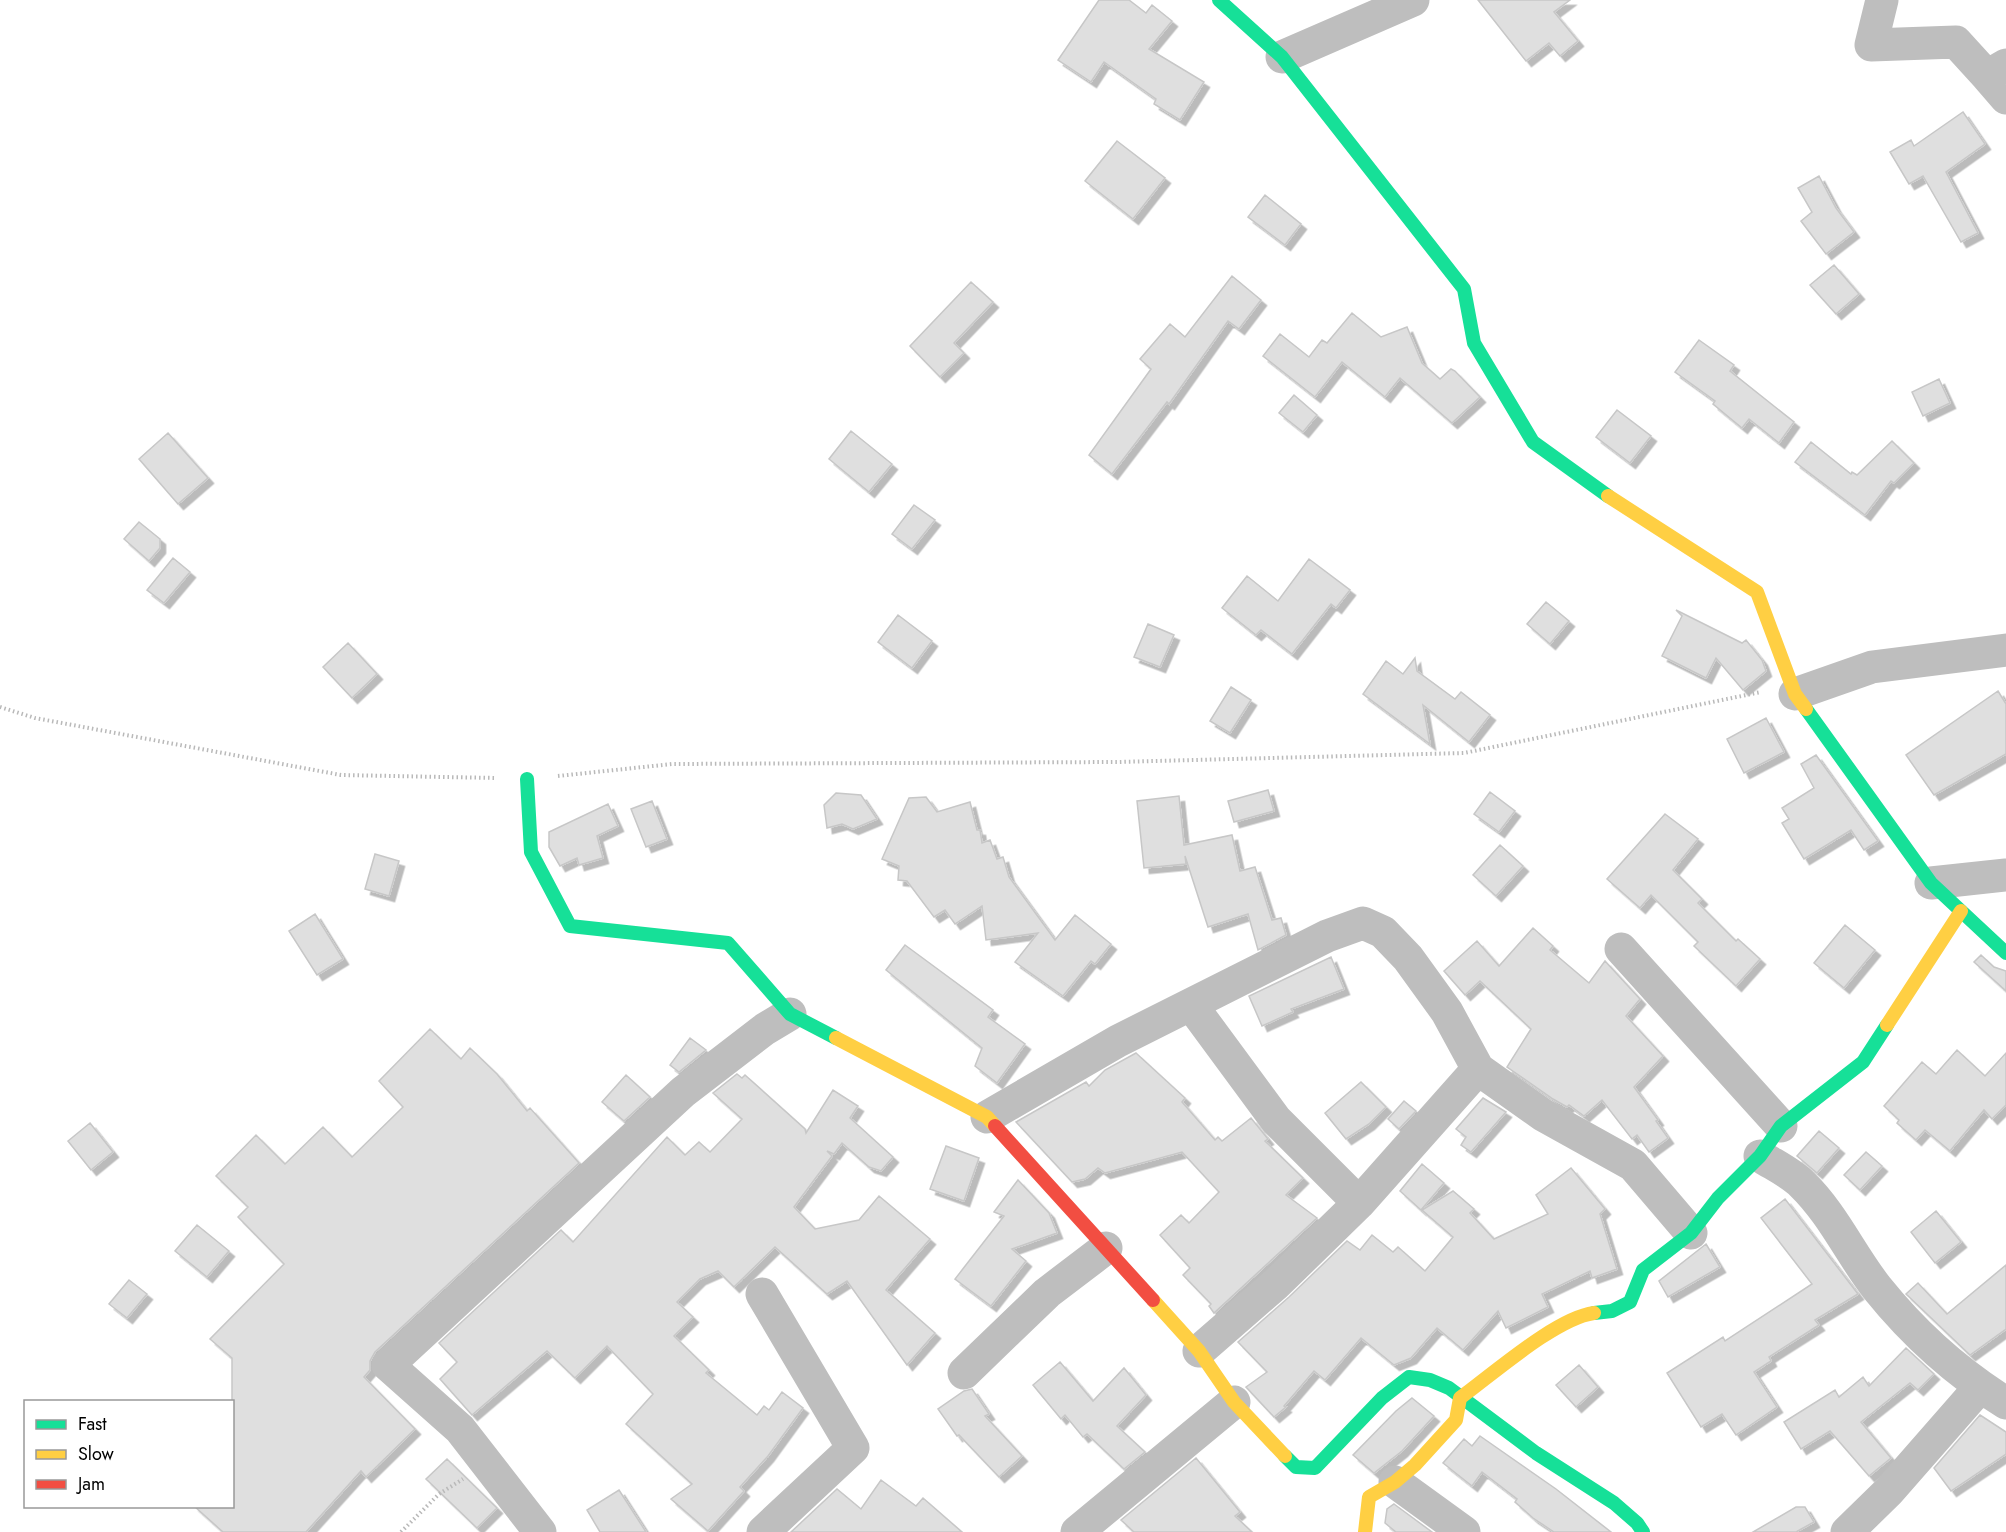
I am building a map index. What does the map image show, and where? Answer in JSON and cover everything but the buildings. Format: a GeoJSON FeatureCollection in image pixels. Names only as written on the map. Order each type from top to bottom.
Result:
{"type":"FeatureCollection","features":[{"type":"Feature","properties":{"kind":"street"},"geometry":{"type":"LineString","coordinates":[[1219,0],[1282,57],[1464,289],[1474,342],[1533,442],[1615,501],[1757,592],[1795,694],[1931,883],[2006,953]]}},
{"type":"Feature","properties":{"kind":"street"},"geometry":{"type":"LineString","coordinates":[[1282,57],[1413,0]]}},
{"type":"Feature","properties":{"kind":"street"},"geometry":{"type":"LineString","coordinates":[[1882,0],[1871,45],[1956,42],[2000,80]]}},
{"type":"Feature","properties":{"kind":"street"},"geometry":{"type":"LineString","coordinates":[[1795,694],[1872,668],[2006,650]]}},
{"type":"Feature","properties":{"kind":"street"},"geometry":{"type":"LineString","coordinates":[[527,779],[531,852],[570,926],[672,939],[695,938],[729,943],[790,1014],[987,1117],[1199,1351],[1234,1402],[1296,1467],[1315,1468],[1382,1398],[1409,1377],[1434,1380],[1454,1390],[1460,1398],[1547,1461],[1617,1506],[1640,1525],[1643,1532]]}},
{"type":"Feature","properties":{"kind":"street"},"geometry":{"type":"LineString","coordinates":[[1931,883],[2006,875]]}},
{"type":"Feature","properties":{"kind":"street"},"geometry":{"type":"LineString","coordinates":[[1365,1532],[1369,1497],[1395,1482],[1415,1465],[1456,1420],[1460,1398],[1533,1344],[1581,1315],[1612,1311],[1630,1302],[1643,1269],[1692,1233],[1718,1198],[1760,1156],[1781,1126],[1863,1062],[1961,911]]}},
{"type":"Feature","properties":{"kind":"street"},"geometry":{"type":"LineString","coordinates":[[987,1117],[1118,1041],[1192,1006],[1327,936],[1363,922],[1383,932],[1408,958],[1447,1012],[1478,1069],[1543,1114],[1633,1165],[1692,1233]]}},
{"type":"Feature","properties":{"kind":"street"},"geometry":{"type":"LineString","coordinates":[[1621,949],[1781,1126]]}},
{"type":"Feature","properties":{"kind":"street"},"geometry":{"type":"LineString","coordinates":[[1192,1006],[1276,1120],[1359,1203]]}},
{"type":"Feature","properties":{"kind":"street"},"geometry":{"type":"LineString","coordinates":[[540,1532],[460,1429],[388,1365],[684,1092],[765,1029],[790,1014]]}},
{"type":"Feature","properties":{"kind":"street"},"geometry":{"type":"LineString","coordinates":[[1199,1351],[1276,1284],[1359,1203],[1478,1069]]}},
{"type":"Feature","properties":{"kind":"street"},"geometry":{"type":"LineString","coordinates":[[1760,1156],[1802,1183],[1834,1223],[1876,1287],[1922,1340],[1993,1395],[1847,1532]]}},
{"type":"Feature","properties":{"kind":"street"},"geometry":{"type":"LineString","coordinates":[[964,1373],[1047,1293],[1106,1248]]}},
{"type":"Feature","properties":{"kind":"street"},"geometry":{"type":"LineString","coordinates":[[762,1294],[853,1448],[763,1532]]}},
{"type":"Feature","properties":{"kind":"street"},"geometry":{"type":"LineString","coordinates":[[1077,1532],[1234,1402]]}},
{"type":"Feature","properties":{"kind":"street"},"geometry":{"type":"LineString","coordinates":[[1395,1482],[1464,1532]]}},
{"type":"Feature","properties":{"kind":"path"},"geometry":{"type":"LineString","coordinates":[[0,707],[35,718],[341,775],[527,779],[672,764],[1117,762],[1464,753],[1796,685],[1795,694]]}},
{"type":"Feature","properties":{"kind":"path"},"geometry":{"type":"LineString","coordinates":[[401,1532],[439,1494],[487,1465]]}},
{"type":"Feature","properties":{"kind":"traffic: fast"},"geometry":{"type":"LineString","coordinates":[[1219,0],[1282,57],[1464,289],[1474,343],[1533,442],[1608,496]]}},
{"type":"Feature","properties":{"kind":"traffic: fast"},"geometry":{"type":"LineString","coordinates":[[1806,709],[1931,883],[2006,953]]}},
{"type":"Feature","properties":{"kind":"traffic: fast"},"geometry":{"type":"LineString","coordinates":[[527,779],[531,852],[570,926],[728,943],[790,1014],[836,1038]]}},
{"type":"Feature","properties":{"kind":"traffic: fast"},"geometry":{"type":"LineString","coordinates":[[1594,1313],[1612,1311],[1630,1302],[1643,1270],[1691,1233],[1718,1198],[1760,1156],[1781,1126],[1863,1062],[1887,1025]]}},
{"type":"Feature","properties":{"kind":"traffic: fast"},"geometry":{"type":"LineString","coordinates":[[1285,1456],[1296,1467],[1315,1468],[1382,1398],[1409,1377],[1430,1380],[1449,1388],[1536,1453],[1614,1503],[1637,1523],[1643,1532]]}},
{"type":"Feature","properties":{"kind":"traffic: slow"},"geometry":{"type":"LineString","coordinates":[[1608,496],[1757,592],[1795,694],[1806,709]]}},
{"type":"Feature","properties":{"kind":"traffic: slow"},"geometry":{"type":"LineString","coordinates":[[1887,1025],[1961,911]]}},
{"type":"Feature","properties":{"kind":"traffic: slow"},"geometry":{"type":"LineString","coordinates":[[836,1038],[987,1117],[995,1126]]}},
{"type":"Feature","properties":{"kind":"traffic: slow"},"geometry":{"type":"LineString","coordinates":[[1153,1300],[1199,1351],[1234,1402],[1285,1456]]}},
{"type":"Feature","properties":{"kind":"traffic: slow"},"geometry":{"type":"LineString","coordinates":[[1365,1532],[1369,1497],[1395,1482],[1415,1465],[1456,1420],[1460,1398],[1544,1336],[1579,1317],[1594,1313]]}},
{"type":"Feature","properties":{"kind":"traffic: jam"},"geometry":{"type":"LineString","coordinates":[[995,1126],[1153,1300]]}}]}
